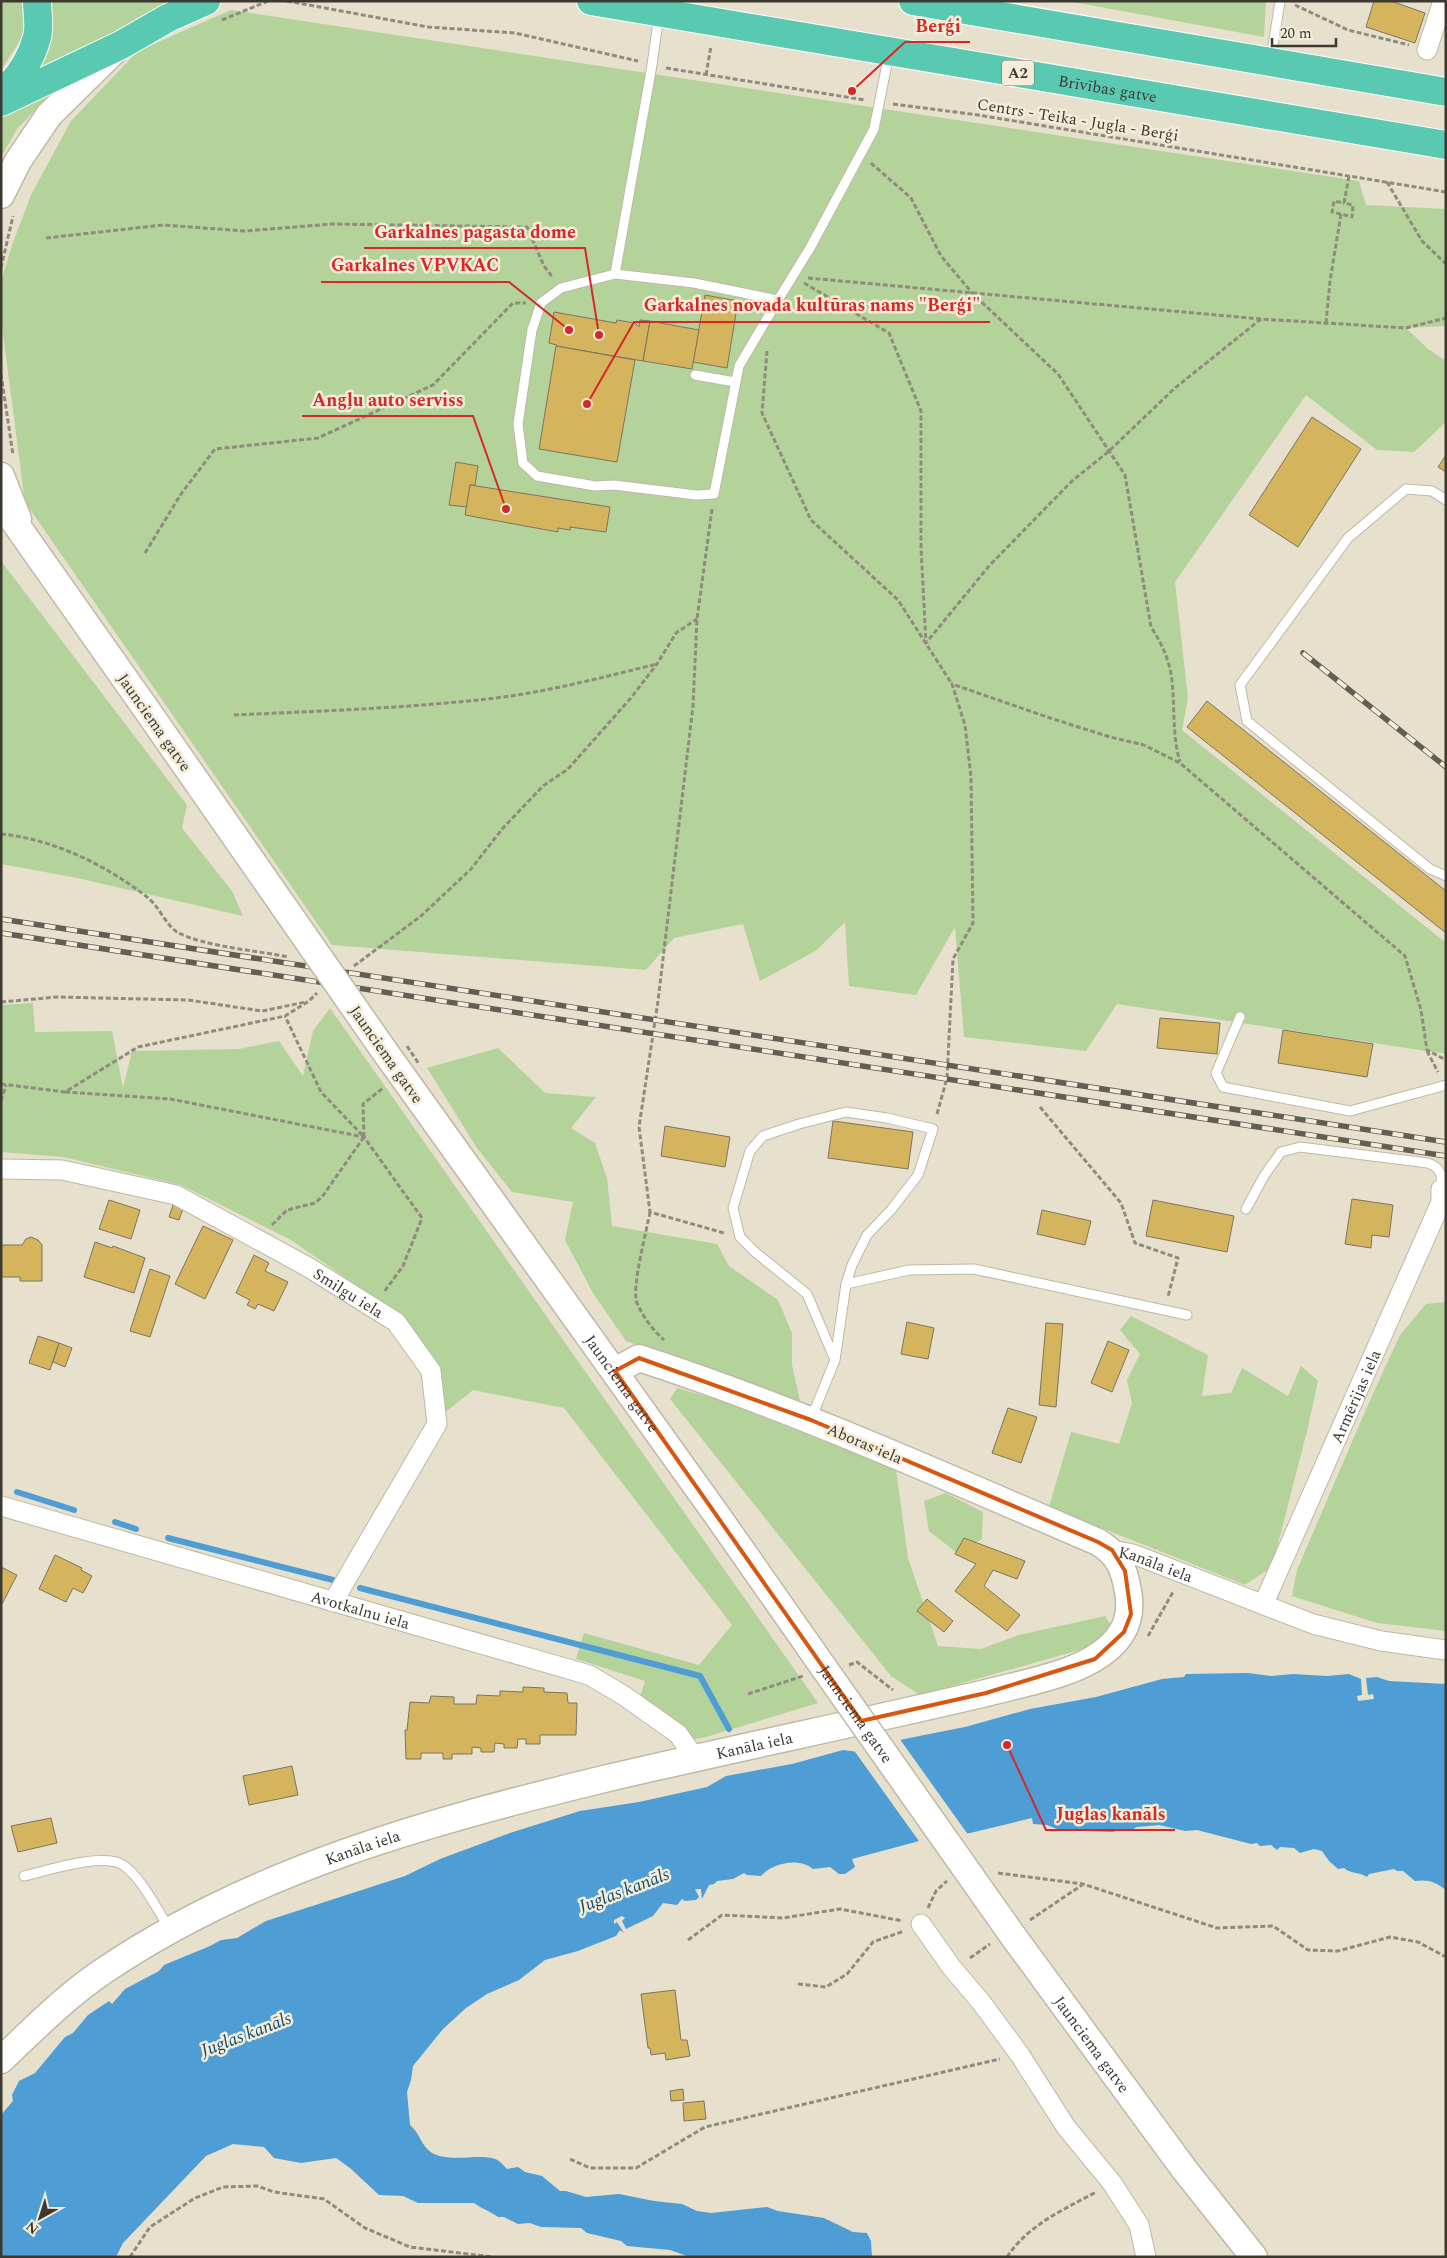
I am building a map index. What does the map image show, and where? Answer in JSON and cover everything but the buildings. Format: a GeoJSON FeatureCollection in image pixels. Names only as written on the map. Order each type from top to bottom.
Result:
{"type":"FeatureCollection","features":[{"type":"Feature","properties":{"kind":"highway"},"geometry":{"type":"LineString","coordinates":[[1,94],[13,84],[26,64],[37,36],[37,1]]}},
{"type":"Feature","properties":{"kind":"highway","name":"Brīvības gatve"},"geometry":{"type":"LineString","coordinates":[[591,1],[659,14],[1446,145]]}},
{"type":"Feature","properties":{"kind":"highway"},"geometry":{"type":"LineString","coordinates":[[913,1],[1446,92]]}},
{"type":"Feature","properties":{"kind":"highway"},"geometry":{"type":"LineString","coordinates":[[1,102],[121,45],[168,18],[210,12]]}},
{"type":"Feature","properties":{"kind":"main road"},"geometry":{"type":"LineString","coordinates":[[7,204],[18,161],[49,115],[121,45]]}},
{"type":"Feature","properties":{"kind":"main road"},"geometry":{"type":"LineString","coordinates":[[8,470],[26,541]]}},
{"type":"Feature","properties":{"kind":"main road","name":"Jaunciema gatve"},"geometry":{"type":"LineString","coordinates":[[1,503],[383,1049],[615,1370],[824,1670],[1011,1933],[1184,2169],[1254,2257]]}},
{"type":"Feature","properties":{"kind":"main road"},"geometry":{"type":"LineString","coordinates":[[1,521],[26,541]]}},
{"type":"Feature","properties":{"kind":"main road","name":"Aboras iela"},"geometry":{"type":"LineString","coordinates":[[615,1370],[639,1358],[678,1371],[811,1420],[1098,1542],[1112,1550]]}},
{"type":"Feature","properties":{"kind":"main road","name":"Kanāla iela"},"geometry":{"type":"LineString","coordinates":[[1,2060],[54,2011],[101,1973],[170,1930],[293,1871],[354,1848],[520,1799],[986,1693],[1056,1674],[1095,1660],[1110,1648],[1124,1632],[1130,1614],[1125,1571],[1112,1550]]}},
{"type":"Feature","properties":{"kind":"street"},"geometry":{"type":"LineString","coordinates":[[1426,50],[1443,1]]}},
{"type":"Feature","properties":{"kind":"street","name":"Smilgu iela"},"geometry":{"type":"LineString","coordinates":[[1,1169],[62,1170],[176,1195],[308,1267],[396,1322],[431,1371],[437,1424],[333,1602]]}},
{"type":"Feature","properties":{"kind":"street","name":"Armērijas iela"},"geometry":{"type":"LineString","coordinates":[[1264,1604],[1409,1279],[1441,1202],[1441,1189]]}},
{"type":"Feature","properties":{"kind":"street","name":"Avotkalnu iela"},"geometry":{"type":"LineString","coordinates":[[1,1506],[588,1675],[623,1695],[678,1734],[695,1758]]}},
{"type":"Feature","properties":{"kind":"street","name":"Kanāla iela"},"geometry":{"type":"LineString","coordinates":[[1112,1550],[1133,1554],[1321,1626],[1381,1641],[1446,1650]]}},
{"type":"Feature","properties":{"kind":"street"},"geometry":{"type":"LineString","coordinates":[[921,1924],[952,1968],[981,2002],[1020,2055],[1066,2126],[1112,2183],[1139,2225],[1146,2257]]}},
{"type":"Feature","properties":{"kind":"lane"},"geometry":{"type":"LineString","coordinates":[[1271,62],[1280,1]]}},
{"type":"Feature","properties":{"kind":"lane"},"geometry":{"type":"LineString","coordinates":[[615,274],[652,65],[659,14]]}},
{"type":"Feature","properties":{"kind":"lane"},"geometry":{"type":"LineString","coordinates":[[778,300],[694,283],[615,274],[561,288],[541,303],[532,330],[518,424],[523,463],[537,476],[595,486],[614,485],[696,495],[714,494],[739,366],[793,277],[874,129],[890,51]]}},
{"type":"Feature","properties":{"kind":"lane"},"geometry":{"type":"LineString","coordinates":[[695,375],[736,382]]}},
{"type":"Feature","properties":{"kind":"lane"},"geometry":{"type":"LineString","coordinates":[[1446,500],[1432,491],[1406,489],[1348,538],[1240,685],[1247,721],[1430,869],[1446,876]]}},
{"type":"Feature","properties":{"kind":"lane"},"geometry":{"type":"LineString","coordinates":[[1240,1017],[1216,1073],[1222,1087],[1350,1111],[1445,1086]]}},
{"type":"Feature","properties":{"kind":"lane"},"geometry":{"type":"LineString","coordinates":[[811,1420],[835,1360],[846,1284],[852,1265],[867,1235],[891,1210],[918,1175],[933,1130],[887,1118],[846,1112],[799,1124],[763,1136],[750,1151],[733,1208],[740,1237],[754,1252],[807,1294],[835,1360]]}},
{"type":"Feature","properties":{"kind":"lane"},"geometry":{"type":"LineString","coordinates":[[1246,1209],[1264,1176],[1281,1152],[1300,1147],[1428,1163],[1437,1166],[1443,1177],[1441,1189]]}},
{"type":"Feature","properties":{"kind":"lane"},"geometry":{"type":"LineString","coordinates":[[846,1284],[909,1270],[974,1269],[1187,1314]]}},
{"type":"Feature","properties":{"kind":"lane"},"geometry":{"type":"LineString","coordinates":[[24,1876],[92,1860],[122,1864],[143,1887],[170,1930]]}},
{"type":"Feature","properties":{"kind":"path"},"geometry":{"type":"LineString","coordinates":[[210,12],[268,1]]}},
{"type":"Feature","properties":{"kind":"path","name":"Centrs - Teika - Jugla - Berģi"},"geometry":{"type":"LineString","coordinates":[[286,1],[428,27],[515,33],[652,65],[706,75],[978,115],[1446,192]]}},
{"type":"Feature","properties":{"kind":"path"},"geometry":{"type":"LineString","coordinates":[[1286,1],[1348,30],[1426,50]]}},
{"type":"Feature","properties":{"kind":"path"},"geometry":{"type":"LineString","coordinates":[[862,154],[911,198],[941,256],[973,294],[1058,374],[1125,475],[1151,627],[1163,646],[1172,680],[1175,745],[1180,763]]}},
{"type":"Feature","properties":{"kind":"path"},"geometry":{"type":"LineString","coordinates":[[1344,203],[1349,176]]}},
{"type":"Feature","properties":{"kind":"path"},"geometry":{"type":"LineString","coordinates":[[1386,181],[1422,242],[1446,264]]}},
{"type":"Feature","properties":{"kind":"path"},"geometry":{"type":"LineString","coordinates":[[1334,201],[1353,205],[1352,216],[1341,214],[1332,212],[1334,201]]}},
{"type":"Feature","properties":{"kind":"path"},"geometry":{"type":"LineString","coordinates":[[1,268],[7,204]]}},
{"type":"Feature","properties":{"kind":"path"},"geometry":{"type":"LineString","coordinates":[[1326,323],[1330,281],[1341,214]]}},
{"type":"Feature","properties":{"kind":"path"},"geometry":{"type":"LineString","coordinates":[[46,238],[163,225],[244,231],[332,224],[527,227],[544,266],[561,288]]}},
{"type":"Feature","properties":{"kind":"path"},"geometry":{"type":"LineString","coordinates":[[793,277],[1261,319],[1406,328],[1446,318]]}},
{"type":"Feature","properties":{"kind":"path"},"geometry":{"type":"LineString","coordinates":[[793,277],[889,333],[921,411],[921,547],[926,643]]}},
{"type":"Feature","properties":{"kind":"path"},"geometry":{"type":"LineString","coordinates":[[145,553],[181,494],[215,449],[318,438],[433,384],[513,303],[541,303]]}},
{"type":"Feature","properties":{"kind":"path"},"geometry":{"type":"LineString","coordinates":[[926,643],[989,566],[1072,481],[1108,452],[1175,388],[1261,319]]}},
{"type":"Feature","properties":{"kind":"path"},"geometry":{"type":"LineString","coordinates":[[767,349],[762,413],[811,520],[898,600],[952,684],[965,725],[971,777],[973,923],[953,959],[947,1078],[933,1130]]}},
{"type":"Feature","properties":{"kind":"path"},"geometry":{"type":"LineString","coordinates":[[1,374],[8,470]]}},
{"type":"Feature","properties":{"kind":"path"},"geometry":{"type":"LineString","coordinates":[[678,1371],[679,1355],[654,1331],[636,1302],[639,1262],[650,1212],[639,1127],[658,1001],[693,706],[697,619],[714,494]]}},
{"type":"Feature","properties":{"kind":"path"},"geometry":{"type":"LineString","coordinates":[[350,968],[421,916],[472,869],[503,828],[543,786],[568,769],[630,699],[657,664],[676,633],[697,619]]}},
{"type":"Feature","properties":{"kind":"path"},"geometry":{"type":"LineString","coordinates":[[234,715],[408,706],[498,698],[571,685],[657,664]]}},
{"type":"Feature","properties":{"kind":"path"},"geometry":{"type":"LineString","coordinates":[[952,684],[1050,718],[1110,737],[1144,745],[1180,763],[1405,956],[1421,1010],[1427,1050],[1445,1086]]}},
{"type":"Feature","properties":{"kind":"path"},"geometry":{"type":"LineString","coordinates":[[1,834],[49,844],[97,864],[148,898],[175,931],[195,940],[295,958]]}},
{"type":"Feature","properties":{"kind":"path"},"geometry":{"type":"LineString","coordinates":[[347,964],[356,965]]}},
{"type":"Feature","properties":{"kind":"path"},"geometry":{"type":"LineString","coordinates":[[65,1092],[138,1047],[285,1016],[309,1002],[320,989]]}},
{"type":"Feature","properties":{"kind":"path"},"geometry":{"type":"LineString","coordinates":[[1,1002],[57,997],[188,1000],[262,1011],[309,1002]]}},
{"type":"Feature","properties":{"kind":"path"},"geometry":{"type":"LineString","coordinates":[[285,1016],[322,1092],[364,1137],[422,1218],[403,1266],[372,1308]]}},
{"type":"Feature","properties":{"kind":"path"},"geometry":{"type":"LineString","coordinates":[[1427,1050],[1446,1060]]}},
{"type":"Feature","properties":{"kind":"path"},"geometry":{"type":"LineString","coordinates":[[257,1239],[287,1210],[316,1203],[322,1197],[364,1137],[363,1104],[389,1083]]}},
{"type":"Feature","properties":{"kind":"path"},"geometry":{"type":"LineString","coordinates":[[1,1084],[65,1092],[170,1099],[364,1137]]}},
{"type":"Feature","properties":{"kind":"path"},"geometry":{"type":"LineString","coordinates":[[1,1101],[6,1085]]}},
{"type":"Feature","properties":{"kind":"path"},"geometry":{"type":"LineString","coordinates":[[1040,1107],[1121,1203],[1135,1243],[1178,1258],[1165,1310]]}},
{"type":"Feature","properties":{"kind":"path"},"geometry":{"type":"LineString","coordinates":[[650,1212],[740,1237]]}},
{"type":"Feature","properties":{"kind":"path"},"geometry":{"type":"LineString","coordinates":[[748,1694],[824,1670],[857,1662],[894,1691]]}},
{"type":"Feature","properties":{"kind":"path"},"geometry":{"type":"LineString","coordinates":[[994,1873],[1083,1884],[1217,1928],[1273,1926],[1308,1950],[1338,1951],[1390,1937],[1418,1942],[1446,1957]]}},
{"type":"Feature","properties":{"kind":"path"},"geometry":{"type":"LineString","coordinates":[[798,1984],[826,1988],[847,1974],[873,1942],[921,1924],[936,1891],[953,1875]]}},
{"type":"Feature","properties":{"kind":"path"},"geometry":{"type":"LineString","coordinates":[[970,1959],[1083,1884]]}},
{"type":"Feature","properties":{"kind":"path"},"geometry":{"type":"LineString","coordinates":[[688,1940],[722,1916],[783,1918],[840,1909],[921,1924]]}},
{"type":"Feature","properties":{"kind":"path"},"geometry":{"type":"LineString","coordinates":[[570,2159],[590,2168],[636,2168],[706,2128],[1020,2055]]}},
{"type":"Feature","properties":{"kind":"path"},"geometry":{"type":"LineString","coordinates":[[1007,2257],[1017,2242],[1034,2227],[1112,2183]]}},
{"type":"Feature","properties":{"kind":"path"},"geometry":{"type":"LineString","coordinates":[[130,2257],[150,2227],[195,2198],[223,2187],[257,2186],[274,2192],[324,2199],[365,2228],[410,2247],[493,2257]]}},
{"type":"Feature","properties":{"kind":"highlighted area"},"geometry":{"type":"Polygon","coordinates":[[[639,1358],[811,1420],[1098,1542],[1112,1550],[1125,1571],[1131,1614],[1124,1632],[1095,1659],[986,1693],[861,1721],[615,1371],[639,1358]]]}},
{"type":"Feature","properties":{"kind":"green space"},"geometry":{"type":"Polygon","coordinates":[[[1,1],[25,1],[25,33],[1,70],[1,1]]]}},
{"type":"Feature","properties":{"kind":"green space"},"geometry":{"type":"Polygon","coordinates":[[[50,1],[182,1],[30,78],[50,1]]]}},
{"type":"Feature","properties":{"kind":"green space"},"geometry":{"type":"Polygon","coordinates":[[[1067,1],[1266,1],[1264,37],[1067,1]]]}},
{"type":"Feature","properties":{"kind":"green space"},"geometry":{"type":"Polygon","coordinates":[[[231,10],[1359,181],[1366,205],[1446,209],[1446,326],[1406,328],[1428,349],[1446,361],[1446,422],[1414,452],[1377,450],[1306,395],[1175,582],[1188,698],[1182,730],[1446,943],[1446,1054],[1117,1004],[1086,1051],[964,1037],[955,927],[916,995],[849,986],[845,922],[817,950],[760,981],[743,924],[674,938],[646,970],[332,945],[25,502],[1,319],[1,282],[12,245],[31,195],[71,121],[138,51],[231,10]]]}},
{"type":"Feature","properties":{"kind":"green space"},"geometry":{"type":"Polygon","coordinates":[[[52,92],[17,129],[1,157],[1,117],[52,92]]]}},
{"type":"Feature","properties":{"kind":"green space"},"geometry":{"type":"Polygon","coordinates":[[[1,561],[187,805],[182,828],[232,891],[243,916],[77,878],[1,864],[1,561]]]}},
{"type":"Feature","properties":{"kind":"green space"},"geometry":{"type":"Polygon","coordinates":[[[33,1003],[35,1032],[112,1031],[123,1088],[132,1051],[239,1049],[279,1041],[303,1076],[313,1031],[330,1008],[818,1703],[706,1737],[672,1743],[636,1710],[645,1681],[576,1659],[584,1633],[699,1665],[732,1625],[564,1408],[473,1390],[437,1419],[441,1410],[396,1313],[291,1240],[181,1185],[63,1157],[1,1152],[1,1005],[33,1003]]]}},
{"type":"Feature","properties":{"kind":"green space"},"geometry":{"type":"Polygon","coordinates":[[[498,1048],[545,1093],[596,1097],[571,1128],[595,1143],[607,1178],[612,1226],[717,1244],[729,1266],[778,1300],[792,1333],[792,1365],[800,1401],[626,1341],[593,1293],[565,1240],[573,1202],[512,1192],[477,1148],[427,1068],[498,1048]]]}},
{"type":"Feature","properties":{"kind":"green space"},"geometry":{"type":"Polygon","coordinates":[[[1446,1302],[1446,1631],[1377,1623],[1292,1596],[1297,1570],[1400,1335],[1426,1304],[1446,1302]]]}},
{"type":"Feature","properties":{"kind":"green space"},"geometry":{"type":"Polygon","coordinates":[[[1131,1316],[1208,1355],[1202,1396],[1231,1393],[1242,1368],[1288,1396],[1301,1366],[1318,1381],[1272,1567],[1245,1585],[1049,1507],[1071,1432],[1119,1444],[1132,1403],[1127,1380],[1140,1354],[1120,1330],[1131,1316]]]}},
{"type":"Feature","properties":{"kind":"green space"},"geometry":{"type":"Polygon","coordinates":[[[677,1388],[721,1401],[896,1469],[908,1558],[938,1646],[981,1649],[1019,1635],[1105,1616],[1113,1628],[1090,1647],[920,1695],[891,1676],[670,1399],[677,1388]]]}},
{"type":"Feature","properties":{"kind":"green space"},"geometry":{"type":"Polygon","coordinates":[[[946,1493],[983,1512],[982,1539],[957,1553],[929,1531],[924,1501],[946,1493]]]}},
{"type":"Feature","properties":{"kind":"water"},"geometry":{"type":"Polygon","coordinates":[[[1248,1673],[1271,1676],[1349,1674],[1361,1679],[1362,1695],[1357,1696],[1358,1701],[1374,1699],[1373,1694],[1368,1695],[1366,1678],[1377,1677],[1389,1681],[1446,1684],[1446,1890],[1432,1882],[1424,1880],[1415,1881],[1403,1871],[1394,1869],[1369,1874],[1367,1877],[1344,1868],[1338,1869],[1322,1851],[1314,1849],[1300,1853],[1294,1848],[1280,1847],[1277,1850],[1271,1845],[1260,1846],[1257,1843],[1251,1844],[1197,1830],[1185,1831],[1159,1825],[1137,1827],[1129,1831],[1121,1829],[1113,1832],[1059,1830],[1047,1825],[1033,1824],[1032,1818],[970,1833],[923,1840],[852,1859],[855,1867],[845,1874],[839,1874],[830,1867],[813,1869],[801,1863],[779,1865],[766,1871],[761,1876],[744,1873],[733,1879],[717,1881],[709,1885],[702,1899],[701,1889],[695,1889],[699,1897],[696,1900],[685,1901],[682,1899],[677,1905],[663,1903],[653,1916],[626,1929],[622,1921],[625,1918],[622,1916],[614,1920],[614,1924],[617,1922],[624,1933],[620,1930],[616,1936],[578,1951],[545,1960],[519,1980],[487,1994],[466,2008],[443,2029],[413,2066],[407,2092],[410,2125],[425,2147],[439,2156],[456,2158],[489,2157],[500,2162],[507,2169],[518,2167],[525,2172],[542,2176],[560,2191],[586,2197],[619,2194],[682,2204],[697,2211],[711,2213],[767,2207],[778,2211],[824,2218],[853,2232],[867,2233],[871,2241],[872,2257],[690,2257],[670,2250],[627,2246],[621,2241],[587,2233],[581,2228],[541,2227],[530,2223],[518,2224],[504,2217],[498,2217],[474,2203],[418,2203],[403,2196],[379,2195],[350,2168],[336,2158],[301,2163],[274,2158],[264,2147],[233,2144],[206,2156],[123,2243],[116,2257],[1,2257],[1,2115],[13,2101],[12,2095],[19,2081],[35,2073],[65,2037],[73,2033],[88,2015],[109,2001],[112,2004],[125,1989],[159,1971],[164,1965],[221,1940],[237,1938],[266,1921],[405,1876],[440,1859],[513,1832],[580,1811],[639,1802],[707,1787],[726,1776],[792,1764],[843,1750],[858,1752],[904,1739],[965,1727],[1030,1709],[1096,1697],[1162,1679],[1184,1677],[1186,1674],[1248,1673]]]}},
{"type":"Feature","properties":{"kind":"pier"},"geometry":{"type":"Polygon","coordinates":[[[899,1738],[969,1836],[921,1844],[853,1749],[899,1738]]]}},
{"type":"Feature","properties":{"kind":"waterway"},"geometry":{"type":"LineString","coordinates":[[17,1492],[74,1510]]}},
{"type":"Feature","properties":{"kind":"waterway"},"geometry":{"type":"LineString","coordinates":[[115,1522],[136,1529]]}},
{"type":"Feature","properties":{"kind":"waterway"},"geometry":{"type":"LineString","coordinates":[[168,1538],[333,1580]]}},
{"type":"Feature","properties":{"kind":"waterway"},"geometry":{"type":"LineString","coordinates":[[360,1588],[700,1676],[729,1729]]}},
{"type":"Feature","properties":{"kind":"railway"},"geometry":{"type":"LineString","coordinates":[[1303,653],[1446,767]]}},
{"type":"Feature","properties":{"kind":"railway"},"geometry":{"type":"LineString","coordinates":[[1,919],[1446,1142]]}},
{"type":"Feature","properties":{"kind":"railway"},"geometry":{"type":"LineString","coordinates":[[1,933],[1446,1156]]}},
{"type":"Feature","properties":{"kind":"place","name":"Berģi"},"geometry":{"type":"Point","coordinates":[852,91]}},
{"type":"Feature","properties":{"kind":"place","name":"Garkalnes VPVKAC"},"geometry":{"type":"Point","coordinates":[569,330]}},
{"type":"Feature","properties":{"kind":"place","name":"Garkalnes pagasta dome"},"geometry":{"type":"Point","coordinates":[599,335]}},
{"type":"Feature","properties":{"kind":"place","name":"Garkalnes novada kultūras nams \"Berģi\""},"geometry":{"type":"Point","coordinates":[587,404]}},
{"type":"Feature","properties":{"kind":"place","name":"Angļu auto serviss"},"geometry":{"type":"Point","coordinates":[506,509]}},
{"type":"Feature","properties":{"kind":"place","name":"Juglas kanāls"},"geometry":{"type":"Point","coordinates":[1007,1745]}}]}
